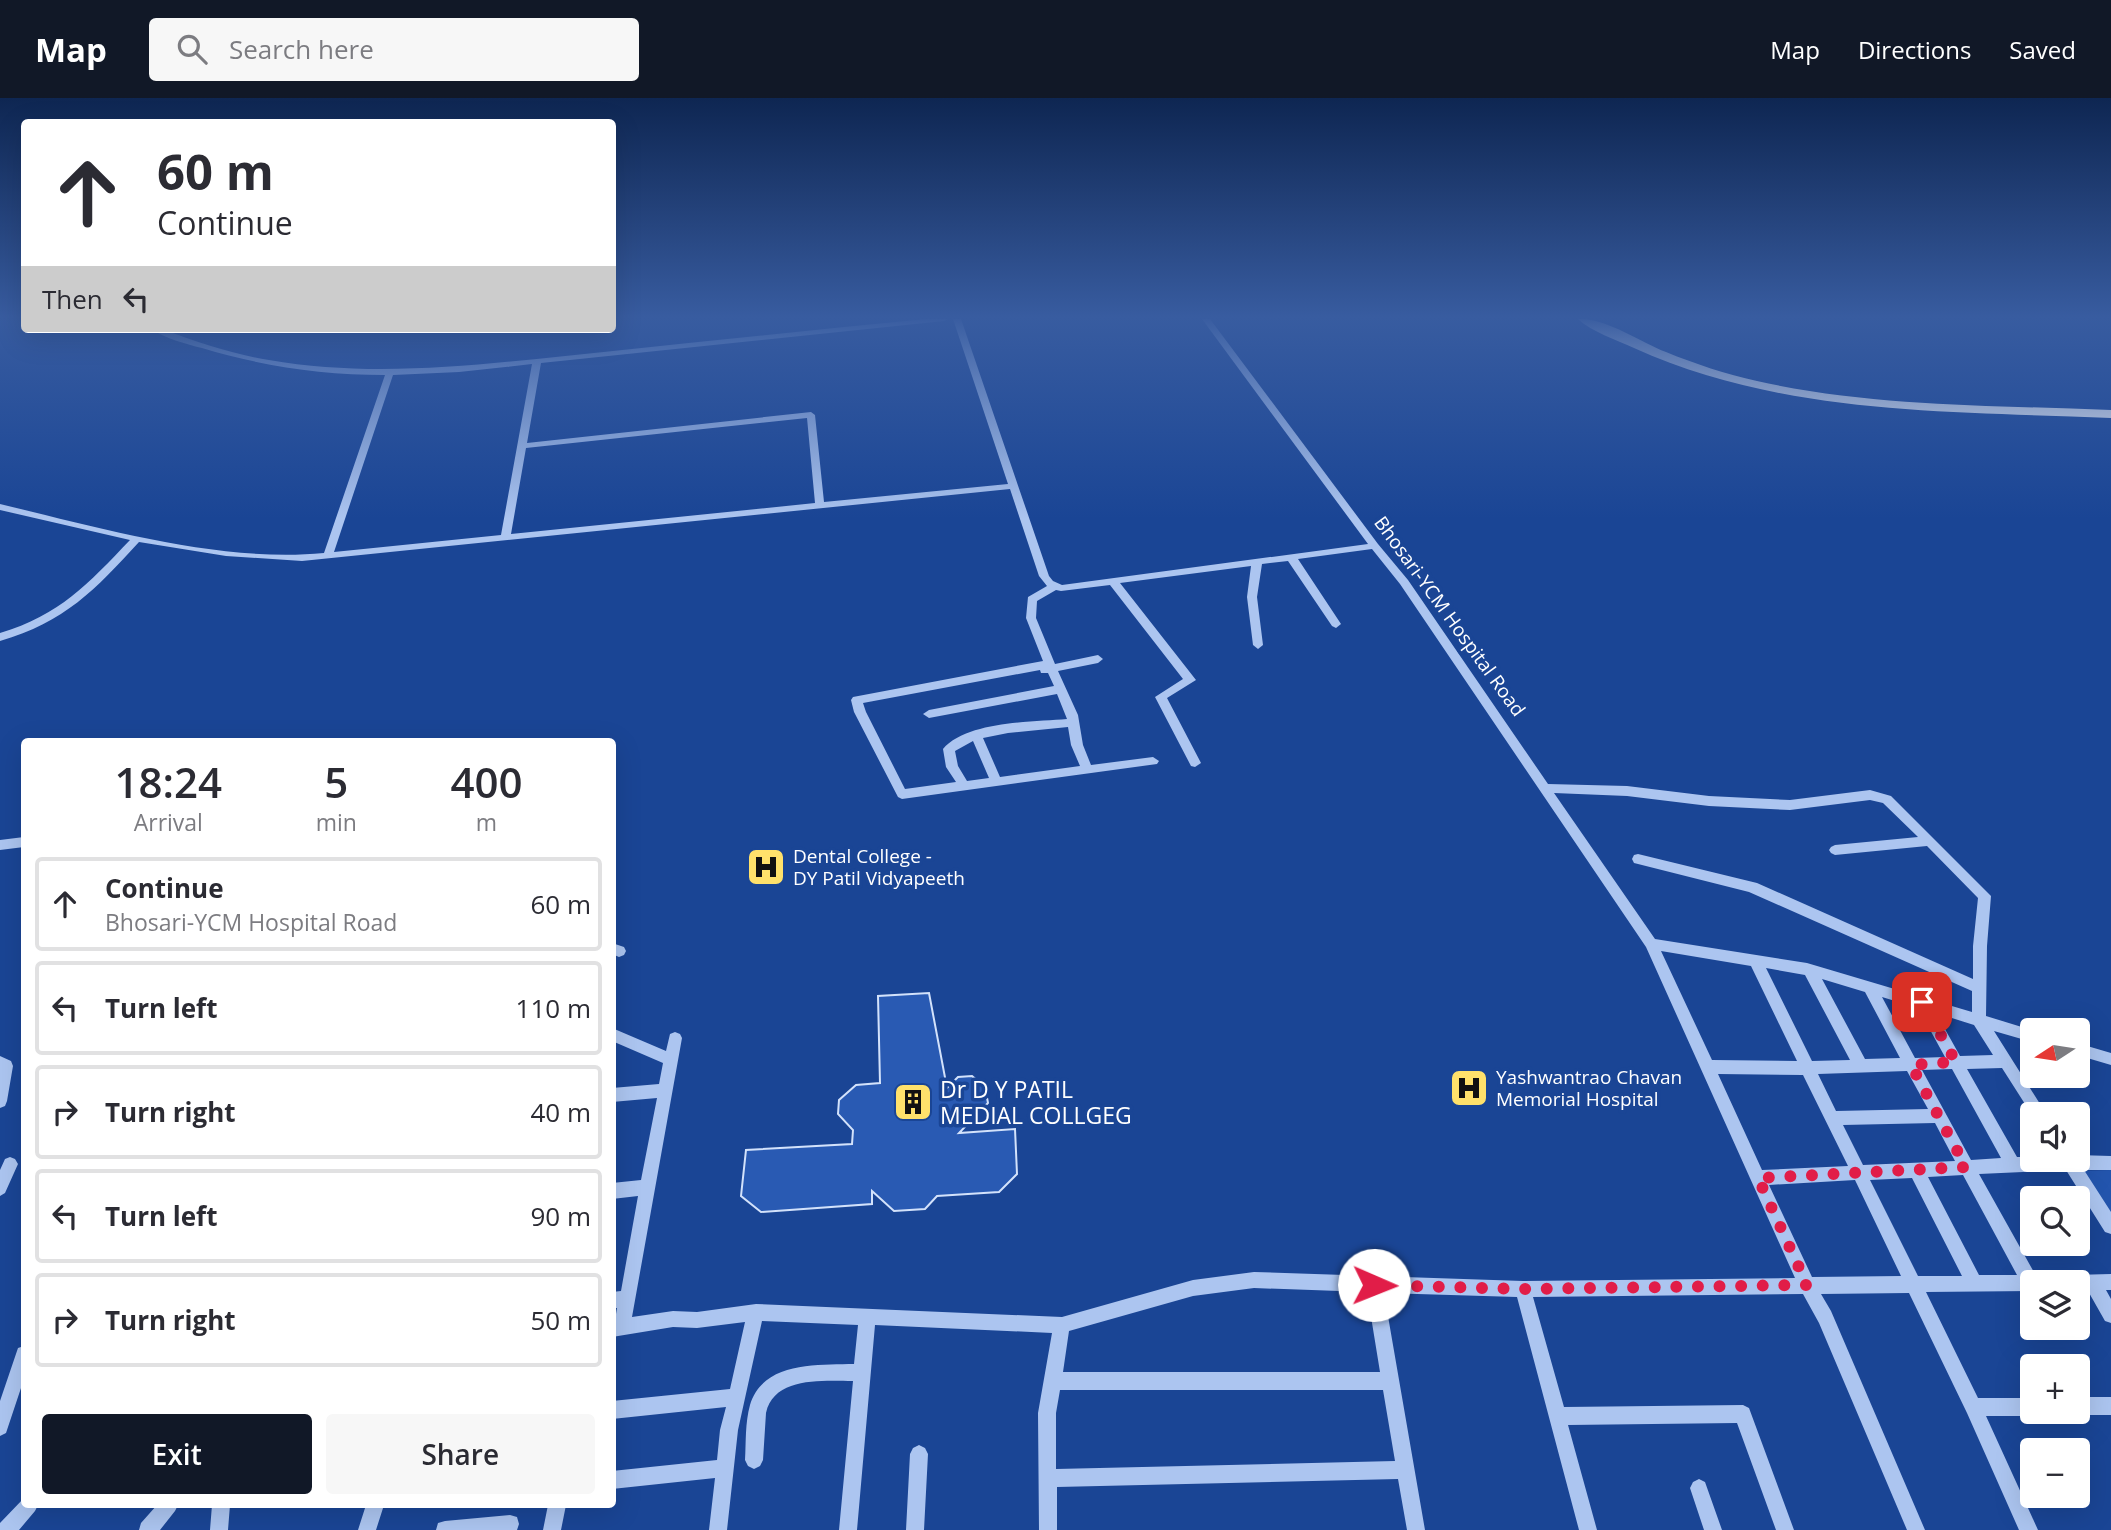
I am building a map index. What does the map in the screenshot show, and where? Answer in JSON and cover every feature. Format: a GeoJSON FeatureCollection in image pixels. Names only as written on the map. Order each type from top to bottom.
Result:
{"type":"FeatureCollection","features":[{"type":"Feature","properties":{"kind":"highway"},"geometry":{"type":"LineString","coordinates":[[1767,386],[1797,393],[1873,402],[2111,414]]}},
{"type":"Feature","properties":{"kind":"highway"},"geometry":{"type":"LineString","coordinates":[[1795,386],[1869,394],[2111,407]]}},
{"type":"Feature","properties":{"kind":"street"},"geometry":{"type":"LineString","coordinates":[[328,556],[385,386]]}},
{"type":"Feature","properties":{"kind":"street"},"geometry":{"type":"LineString","coordinates":[[505,538],[532,386]]}},
{"type":"Feature","properties":{"kind":"street"},"geometry":{"type":"LineString","coordinates":[[980,386],[1044,576],[1054,586]]}},
{"type":"Feature","properties":{"kind":"street","name":"Bhosari-YCM Hospital Road"},"geometry":{"type":"LineString","coordinates":[[1256,386],[1404,582],[1651,944],[1807,1285]]}},
{"type":"Feature","properties":{"kind":"street"},"geometry":{"type":"LineString","coordinates":[[521,446],[811,415],[820,506]]}},
{"type":"Feature","properties":{"kind":"street"},"geometry":{"type":"LineString","coordinates":[[0,507],[135,540],[260,557],[328,556],[1014,486]]}},
{"type":"Feature","properties":{"kind":"street"},"geometry":{"type":"LineString","coordinates":[[0,638],[35,626],[70,607],[135,540]]}},
{"type":"Feature","properties":{"kind":"street"},"geometry":{"type":"LineString","coordinates":[[1087,769],[1061,689],[1031,618],[1031,599],[1054,586],[1114,581],[1375,546]]}},
{"type":"Feature","properties":{"kind":"street"},"geometry":{"type":"LineString","coordinates":[[1291,557],[1336,624]]}},
{"type":"Feature","properties":{"kind":"street"},"geometry":{"type":"LineString","coordinates":[[1257,562],[1252,597],[1258,645]]}},
{"type":"Feature","properties":{"kind":"street"},"geometry":{"type":"LineString","coordinates":[[1114,581],[1190,680],[1161,697],[1195,763]]}},
{"type":"Feature","properties":{"kind":"street"},"geometry":{"type":"LineString","coordinates":[[1097,657],[859,707],[902,794],[1153,761]]}},
{"type":"Feature","properties":{"kind":"street"},"geometry":{"type":"LineString","coordinates":[[929,714],[1061,689]]}},
{"type":"Feature","properties":{"kind":"street"},"geometry":{"type":"LineString","coordinates":[[964,786],[952,767],[949,749],[963,738],[1073,723]]}},
{"type":"Feature","properties":{"kind":"street"},"geometry":{"type":"LineString","coordinates":[[976,736],[996,781]]}},
{"type":"Feature","properties":{"kind":"street"},"geometry":{"type":"LineString","coordinates":[[1546,788],[1627,791],[1709,801],[1790,805],[1876,795],[1892,803],[1985,895],[1980,946],[1979,1020],[2032,1102]]}},
{"type":"Feature","properties":{"kind":"street"},"geometry":{"type":"LineString","coordinates":[[1835,850],[1930,841]]}},
{"type":"Feature","properties":{"kind":"street"},"geometry":{"type":"LineString","coordinates":[[0,845],[21,842]]}},
{"type":"Feature","properties":{"kind":"street"},"geometry":{"type":"LineString","coordinates":[[1638,859],[1752,887],[1979,988]]}},
{"type":"Feature","properties":{"kind":"street"},"geometry":{"type":"LineString","coordinates":[[1651,944],[1810,970],[2020,1032]]}},
{"type":"Feature","properties":{"kind":"street"},"geometry":{"type":"LineString","coordinates":[[1755,960],[1806,1068],[1861,1174],[2029,1530]]}},
{"type":"Feature","properties":{"kind":"street"},"geometry":{"type":"LineString","coordinates":[[1810,970],[1861,1067]]}},
{"type":"Feature","properties":{"kind":"street"},"geometry":{"type":"LineString","coordinates":[[1869,987],[2024,1270]]}},
{"type":"Feature","properties":{"kind":"street"},"geometry":{"type":"LineString","coordinates":[[1922,1002],[2014,1166]]}},
{"type":"Feature","properties":{"kind":"street"},"geometry":{"type":"LineString","coordinates":[[616,1036],[671,1060]]}},
{"type":"Feature","properties":{"kind":"street"},"geometry":{"type":"LineString","coordinates":[[675,1038],[647,1187],[620,1299],[617,1329],[756,1311],[1062,1325],[1193,1287],[1254,1280],[1523,1289],[2020,1283]]}},
{"type":"Feature","properties":{"kind":"street"},"geometry":{"type":"LineString","coordinates":[[2090,1054],[2109,1061]]}},
{"type":"Feature","properties":{"kind":"street"},"geometry":{"type":"LineString","coordinates":[[1707,1067],[1861,1067],[2006,1061]]}},
{"type":"Feature","properties":{"kind":"street"},"geometry":{"type":"LineString","coordinates":[[0,1063],[6,1066],[0,1101]]}},
{"type":"Feature","properties":{"kind":"street"},"geometry":{"type":"LineString","coordinates":[[616,1095],[665,1090]]}},
{"type":"Feature","properties":{"kind":"street"},"geometry":{"type":"LineString","coordinates":[[1832,1118],[1938,1116]]}},
{"type":"Feature","properties":{"kind":"street"},"geometry":{"type":"LineString","coordinates":[[2090,1162],[2111,1163]]}},
{"type":"Feature","properties":{"kind":"street"},"geometry":{"type":"LineString","coordinates":[[0,1188],[10,1164]]}},
{"type":"Feature","properties":{"kind":"street"},"geometry":{"type":"LineString","coordinates":[[1758,1178],[2020,1165]]}},
{"type":"Feature","properties":{"kind":"street"},"geometry":{"type":"LineString","coordinates":[[1916,1170],[1975,1284]]}},
{"type":"Feature","properties":{"kind":"street"},"geometry":{"type":"LineString","coordinates":[[2077,1172],[2111,1226]]}},
{"type":"Feature","properties":{"kind":"street"},"geometry":{"type":"LineString","coordinates":[[616,1191],[647,1187]]}},
{"type":"Feature","properties":{"kind":"street"},"geometry":{"type":"LineString","coordinates":[[2111,1282],[2092,1282],[2111,1315]]}},
{"type":"Feature","properties":{"kind":"street"},"geometry":{"type":"LineString","coordinates":[[1374,1285],[1416,1530]]}},
{"type":"Feature","properties":{"kind":"street"},"geometry":{"type":"LineString","coordinates":[[1807,1285],[1825,1317],[1916,1530]]}},
{"type":"Feature","properties":{"kind":"street"},"geometry":{"type":"LineString","coordinates":[[1523,1289],[1588,1530]]}},
{"type":"Feature","properties":{"kind":"street"},"geometry":{"type":"LineString","coordinates":[[720,1530],[729,1430],[756,1311]]}},
{"type":"Feature","properties":{"kind":"street"},"geometry":{"type":"LineString","coordinates":[[848,1530],[867,1316]]}},
{"type":"Feature","properties":{"kind":"street"},"geometry":{"type":"LineString","coordinates":[[1048,1530],[1047,1413],[1062,1325]]}},
{"type":"Feature","properties":{"kind":"street"},"geometry":{"type":"LineString","coordinates":[[0,1427],[21,1363]]}},
{"type":"Feature","properties":{"kind":"street"},"geometry":{"type":"LineString","coordinates":[[754,1460],[760,1402],[772,1385],[802,1375],[863,1372]]}},
{"type":"Feature","properties":{"kind":"street"},"geometry":{"type":"LineString","coordinates":[[1051,1381],[1390,1381]]}},
{"type":"Feature","properties":{"kind":"street"},"geometry":{"type":"LineString","coordinates":[[616,1410],[736,1397]]}},
{"type":"Feature","properties":{"kind":"street"},"geometry":{"type":"LineString","coordinates":[[1973,1407],[2020,1406]]}},
{"type":"Feature","properties":{"kind":"street"},"geometry":{"type":"LineString","coordinates":[[2090,1406],[2111,1406]]}},
{"type":"Feature","properties":{"kind":"street"},"geometry":{"type":"LineString","coordinates":[[1557,1416],[1743,1414],[1785,1530]]}},
{"type":"Feature","properties":{"kind":"street"},"geometry":{"type":"LineString","coordinates":[[915,1530],[919,1454]]}},
{"type":"Feature","properties":{"kind":"street"},"geometry":{"type":"LineString","coordinates":[[616,1480],[726,1468]]}},
{"type":"Feature","properties":{"kind":"street"},"geometry":{"type":"LineString","coordinates":[[1047,1478],[1405,1470]]}},
{"type":"Feature","properties":{"kind":"street"},"geometry":{"type":"LineString","coordinates":[[1699,1488],[1713,1530]]}},
{"type":"Feature","properties":{"kind":"street"},"geometry":{"type":"LineString","coordinates":[[7,1530],[26,1508]]}},
{"type":"Feature","properties":{"kind":"street"},"geometry":{"type":"LineString","coordinates":[[148,1530],[166,1508]]}},
{"type":"Feature","properties":{"kind":"street"},"geometry":{"type":"LineString","coordinates":[[219,1530],[221,1508]]}},
{"type":"Feature","properties":{"kind":"street"},"geometry":{"type":"LineString","coordinates":[[368,1530],[374,1508]]}},
{"type":"Feature","properties":{"kind":"street"},"geometry":{"type":"LineString","coordinates":[[552,1530],[556,1508]]}},
{"type":"Feature","properties":{"kind":"street"},"geometry":{"type":"LineString","coordinates":[[445,1530],[510,1524]]}},
{"type":"Feature","properties":{"kind":"shaded area"},"geometry":{"type":"Polygon","coordinates":[[[2111,1170],[2111,1213],[2085,1172],[2111,1170]]]}},
{"type":"Feature","properties":{"kind":"building","name":"Dr D Y PATIL MEDIAL COLLGEG"},"geometry":{"type":"Polygon","coordinates":[[[929,993],[947,1088],[958,1077],[972,1076],[985,1087],[988,1103],[959,1133],[1015,1129],[1017,1174],[999,1192],[937,1196],[925,1209],[894,1211],[872,1191],[872,1204],[761,1212],[741,1196],[746,1150],[852,1144],[853,1130],[838,1114],[839,1100],[856,1085],[880,1083],[878,996],[929,993]]]}},
{"type":"Feature","properties":{"kind":"place","name":"Dental College - DY Patil Vidyapeeth"},"geometry":{"type":"Point","coordinates":[766,867]}},
{"type":"Feature","properties":{"kind":"place","name":"Yashwantrao Chavan Memorial Hospital"},"geometry":{"type":"Point","coordinates":[1469,1088]}},
{"type":"Feature","properties":{"kind":"place","name":"Dr D Y PATIL MEDIAL COLLGEG"},"geometry":{"type":"Point","coordinates":[913,1102]}},
{"type":"Feature","properties":{"kind":"route"},"geometry":{"type":"LineString","coordinates":[[1374,1285],[1523,1289],[1807,1285],[1758,1178],[1966,1167],[1911,1065],[1956,1062],[1922,1002]]}}]}
